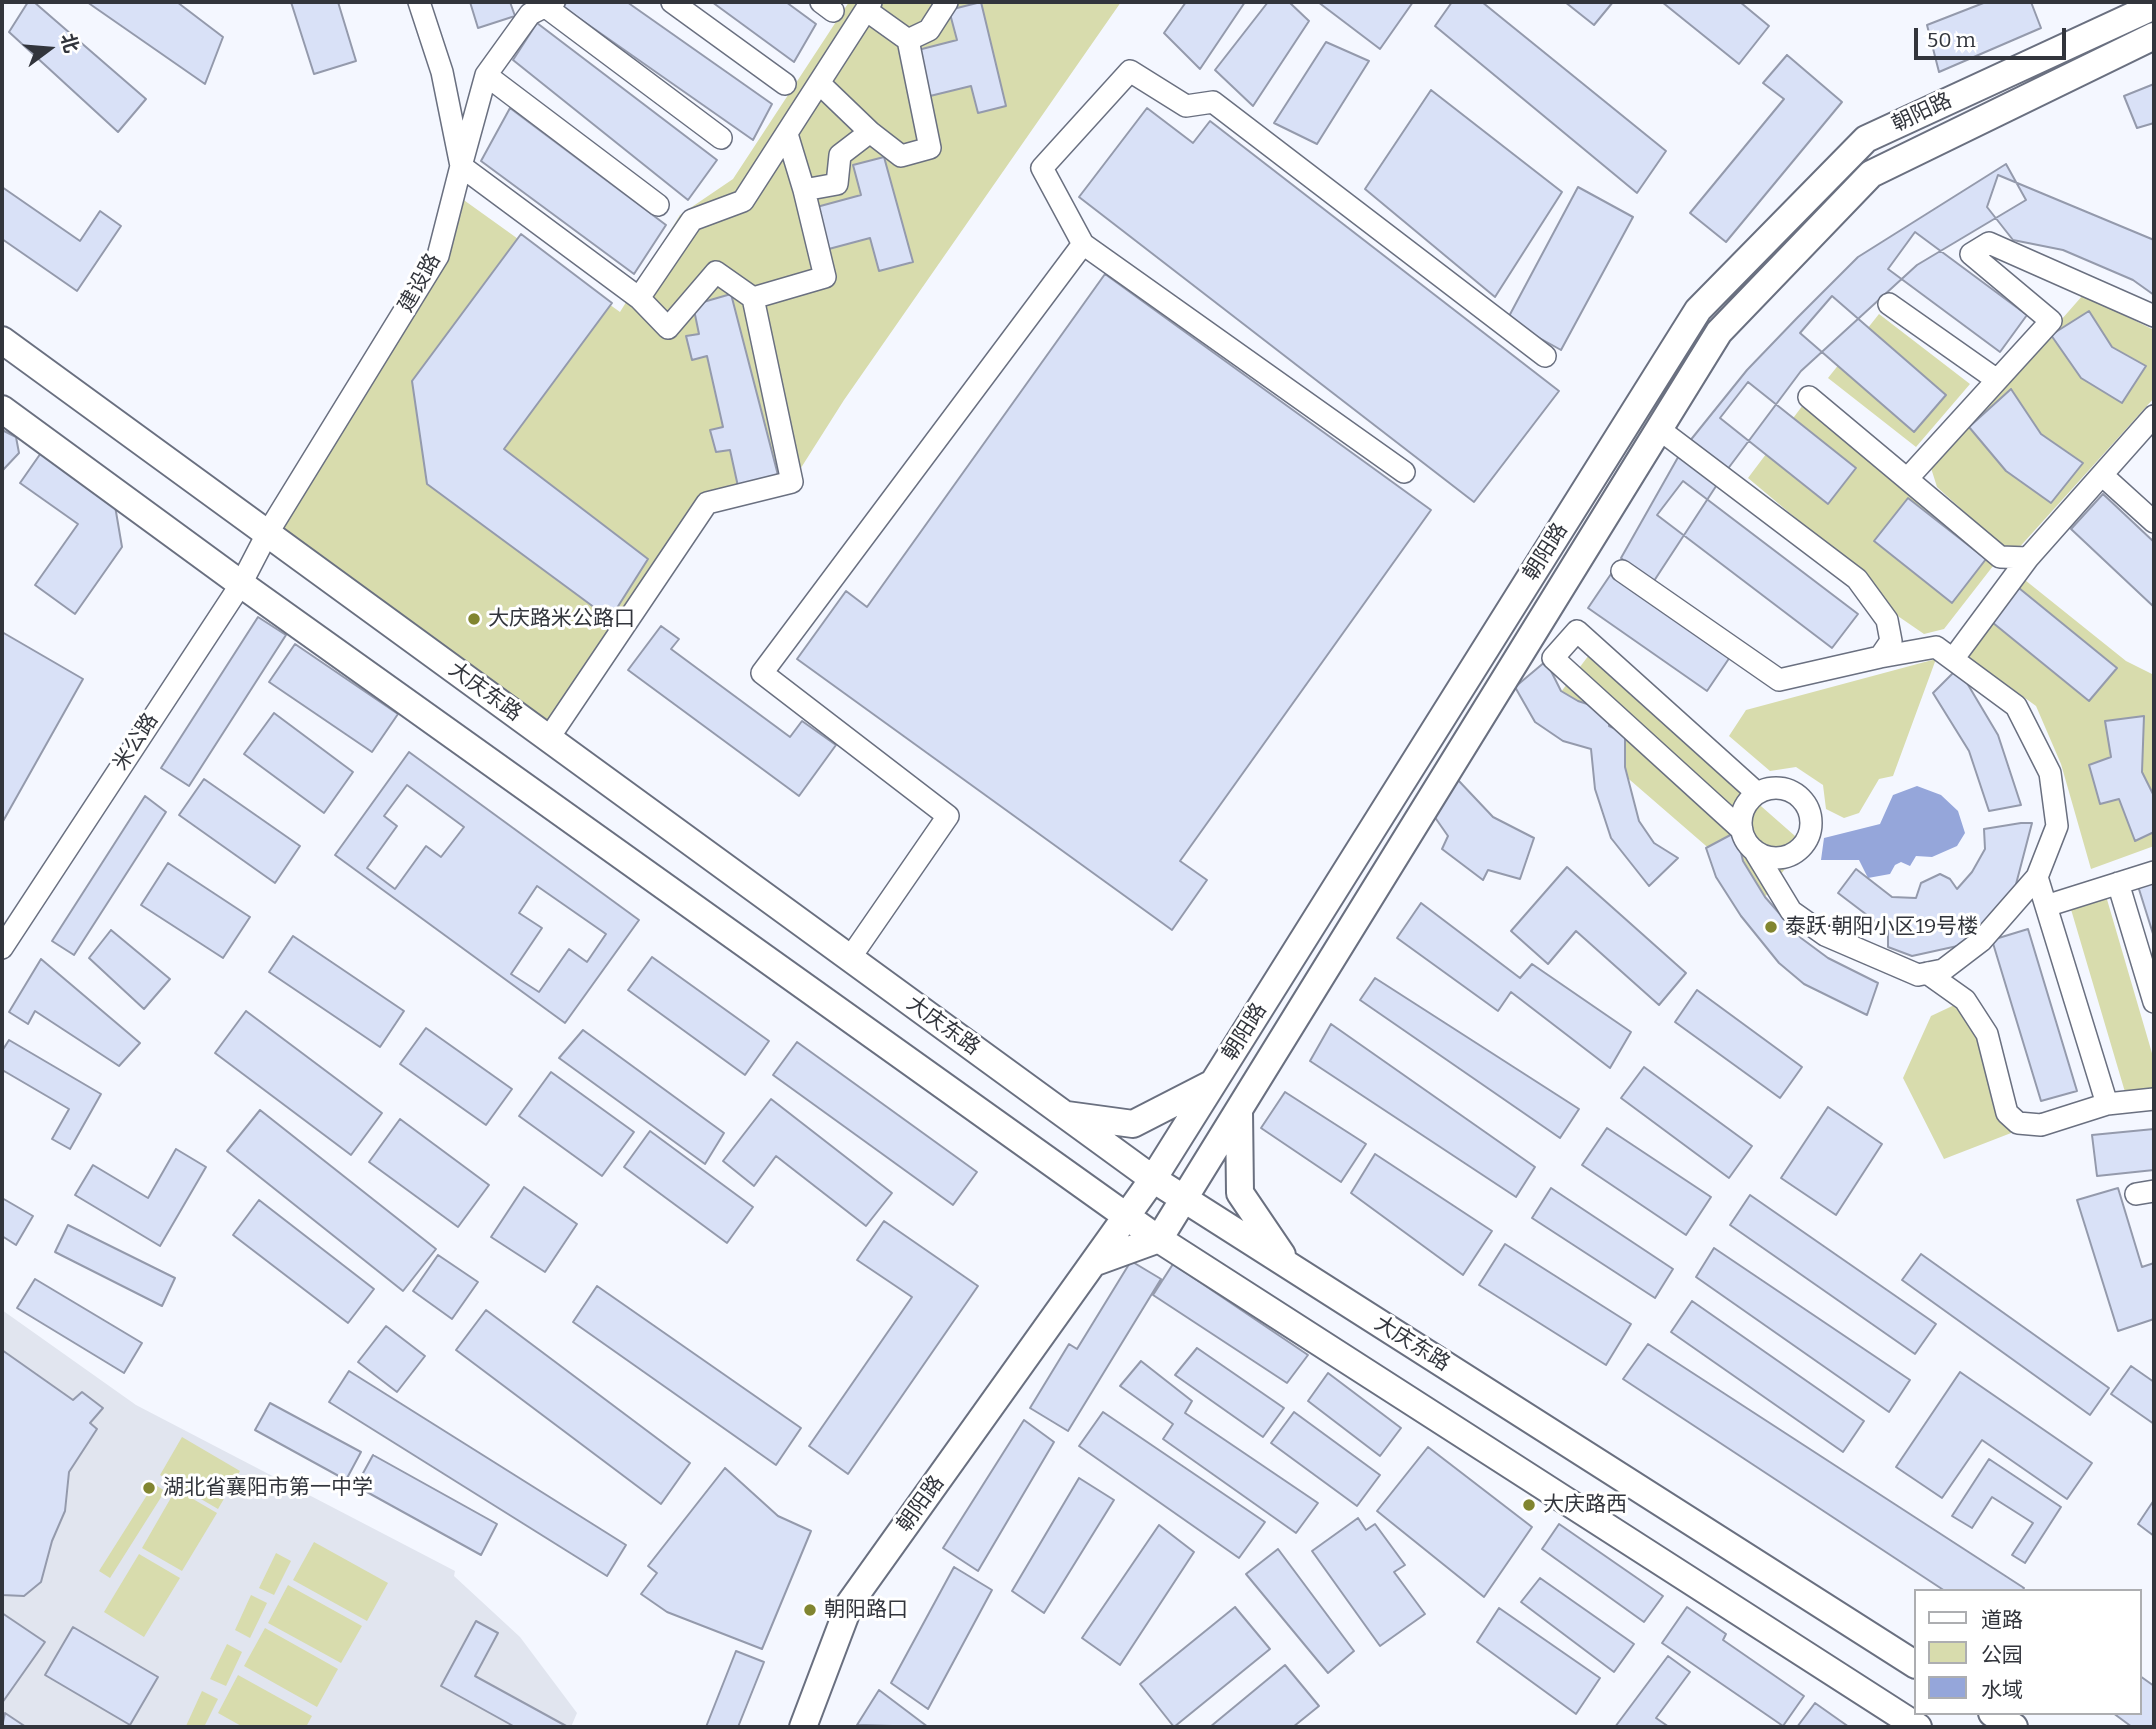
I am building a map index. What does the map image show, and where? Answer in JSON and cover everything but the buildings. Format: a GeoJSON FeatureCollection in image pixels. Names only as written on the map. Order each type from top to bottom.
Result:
{"type":"FeatureCollection","features":[{"type":"Feature","properties":{"kind":"main road","name":"朝阳路"},"geometry":{"type":"LineString","coordinates":[[803,1727],[850,1603],[1153,1179],[1698,310],[1866,139],[2154,6]]}},
{"type":"Feature","properties":{"kind":"main road","name":"朝阳路"},"geometry":{"type":"LineString","coordinates":[[1159,1239],[1718,332],[1871,174],[2154,36]]}},
{"type":"Feature","properties":{"kind":"main road","name":"大庆东路"},"geometry":{"type":"LineString","coordinates":[[2,340],[1153,1179],[1914,1664]]}},
{"type":"Feature","properties":{"kind":"main road"},"geometry":{"type":"LineString","coordinates":[[2,409],[241,584],[1159,1239],[1917,1727]]}},
{"type":"Feature","properties":{"kind":"main road"},"geometry":{"type":"LineString","coordinates":[[1065,1115],[1133,1124],[1213,1084]]}},
{"type":"Feature","properties":{"kind":"main road"},"geometry":{"type":"LineString","coordinates":[[1239,1111],[1240,1193],[1289,1265]]}},
{"type":"Feature","properties":{"kind":"main road"},"geometry":{"type":"LineString","coordinates":[[1093,1263],[1159,1239]]}},
{"type":"Feature","properties":{"kind":"main road"},"geometry":{"type":"LineString","coordinates":[[1995,1715],[2014,1727]]}},
{"type":"Feature","properties":{"kind":"street","name":"建设路"},"geometry":{"type":"LineString","coordinates":[[267,534],[438,256],[461,166],[442,72],[419,2]]}},
{"type":"Feature","properties":{"kind":"street"},"geometry":{"type":"LineString","coordinates":[[672,2],[785,84]]}},
{"type":"Feature","properties":{"kind":"street"},"geometry":{"type":"LineString","coordinates":[[908,40],[929,30],[947,2]]}},
{"type":"Feature","properties":{"kind":"street"},"geometry":{"type":"LineString","coordinates":[[548,739],[707,503],[792,482],[753,298],[716,272],[668,328],[639,298],[461,166],[486,75],[539,6],[721,138]]}},
{"type":"Feature","properties":{"kind":"street"},"geometry":{"type":"LineString","coordinates":[[639,298],[692,220],[743,201],[787,134],[819,83],[869,6],[908,40],[930,148],[901,156],[870,132],[819,83]]}},
{"type":"Feature","properties":{"kind":"street"},"geometry":{"type":"LineString","coordinates":[[1404,472],[1083,244],[1042,168],[1130,71],[1186,106],[1213,102],[1545,356]]}},
{"type":"Feature","properties":{"kind":"street"},"geometry":{"type":"LineString","coordinates":[[486,75],[658,205]]}},
{"type":"Feature","properties":{"kind":"street"},"geometry":{"type":"LineString","coordinates":[[804,190],[837,184],[840,155],[870,132]]}},
{"type":"Feature","properties":{"kind":"street"},"geometry":{"type":"LineString","coordinates":[[753,298],[825,278],[804,190],[787,134]]}},
{"type":"Feature","properties":{"kind":"street"},"geometry":{"type":"LineString","coordinates":[[1907,479],[2050,321],[1971,254],[1989,243],[2154,316]]}},
{"type":"Feature","properties":{"kind":"street"},"geometry":{"type":"LineString","coordinates":[[850,958],[948,816],[762,673],[1083,244]]}},
{"type":"Feature","properties":{"kind":"street"},"geometry":{"type":"LineString","coordinates":[[1889,304],[1997,380]]}},
{"type":"Feature","properties":{"kind":"street"},"geometry":{"type":"LineString","coordinates":[[1809,397],[2000,557],[2028,558]]}},
{"type":"Feature","properties":{"kind":"street"},"geometry":{"type":"LineString","coordinates":[[1953,659],[2028,558],[2154,416]]}},
{"type":"Feature","properties":{"kind":"street"},"geometry":{"type":"LineString","coordinates":[[1659,429],[1857,579],[1887,620],[1891,641],[1880,657]]}},
{"type":"Feature","properties":{"kind":"street"},"geometry":{"type":"LineString","coordinates":[[2102,475],[2154,522]]}},
{"type":"Feature","properties":{"kind":"street","name":"米公路"},"geometry":{"type":"LineString","coordinates":[[2,948],[241,584],[267,534]]}},
{"type":"Feature","properties":{"kind":"street"},"geometry":{"type":"LineString","coordinates":[[1622,571],[1779,680],[1936,647],[2015,706],[2050,773],[2057,826],[2037,877],[1981,941],[1943,970],[1918,975],[1825,935],[1791,911],[1742,830],[1553,658],[1577,631],[1758,793]]}},
{"type":"Feature","properties":{"kind":"street"},"geometry":{"type":"LineString","coordinates":[[1742,830],[1743,810],[1758,793],[1769,788],[1792,791],[1808,808],[1810,831],[1806,842],[1787,856],[1764,856],[1754,850]]}},
{"type":"Feature","properties":{"kind":"street"},"geometry":{"type":"LineString","coordinates":[[2046,906],[2154,872]]}},
{"type":"Feature","properties":{"kind":"street"},"geometry":{"type":"LineString","coordinates":[[2037,877],[2107,1104]]}},
{"type":"Feature","properties":{"kind":"street"},"geometry":{"type":"LineString","coordinates":[[2118,883],[2154,1002]]}},
{"type":"Feature","properties":{"kind":"street"},"geometry":{"type":"LineString","coordinates":[[1927,973],[1965,1000],[1987,1034],[2007,1114],[2018,1123],[2041,1125],[2107,1104],[2154,1099]]}},
{"type":"Feature","properties":{"kind":"shaded area","name":"湖北省襄阳市第一中学"},"geometry":{"type":"Polygon","coordinates":[[[2,1310],[136,1405],[455,1571],[454,1576],[520,1637],[577,1713],[571,1727],[2,1727],[2,1310]]]}},
{"type":"Feature","properties":{"kind":"green space"},"geometry":{"type":"Polygon","coordinates":[[[849,2],[1121,2],[844,400],[792,482],[707,503],[548,739],[267,534],[438,257],[454,193],[620,312],[680,215],[733,179],[849,2]]]}},
{"type":"Feature","properties":{"kind":"green space"},"geometry":{"type":"Polygon","coordinates":[[[2083,295],[2154,330],[2154,398],[2016,551],[2004,548],[1937,487],[1931,468],[2083,295]]]}},
{"type":"Feature","properties":{"kind":"green space"},"geometry":{"type":"Polygon","coordinates":[[[1879,314],[1970,384],[1916,447],[1828,378],[1879,314]]]}},
{"type":"Feature","properties":{"kind":"green space"},"geometry":{"type":"Polygon","coordinates":[[[1809,397],[2000,557],[1944,629],[1924,634],[1892,612],[1866,577],[1748,478],[1809,397]]]}},
{"type":"Feature","properties":{"kind":"green space"},"geometry":{"type":"Polygon","coordinates":[[[2010,568],[2126,661],[2154,675],[2154,846],[2091,869],[2061,764],[2036,706],[1955,647],[2010,568]]]}},
{"type":"Feature","properties":{"kind":"green space"},"geometry":{"type":"Polygon","coordinates":[[[1589,655],[1803,843],[1765,897],[1548,709],[1589,655]]]}},
{"type":"Feature","properties":{"kind":"green space"},"geometry":{"type":"Polygon","coordinates":[[[1936,659],[1893,776],[1879,779],[1859,813],[1844,818],[1826,809],[1823,785],[1796,767],[1770,771],[1729,736],[1746,710],[1936,659]]]}},
{"type":"Feature","properties":{"kind":"green space"},"geometry":{"type":"Polygon","coordinates":[[[2106,896],[2154,1060],[2154,1087],[2136,1093],[2125,1092],[2070,906],[2106,896]]]}},
{"type":"Feature","properties":{"kind":"green space"},"geometry":{"type":"Polygon","coordinates":[[[1965,1000],[2024,1128],[1944,1159],[1903,1078],[1931,1016],[1965,1000]]]}},
{"type":"Feature","properties":{"kind":"green space"},"geometry":{"type":"Polygon","coordinates":[[[182,1437],[240,1471],[218,1509],[160,1475],[182,1437]]]}},
{"type":"Feature","properties":{"kind":"green space"},"geometry":{"type":"Polygon","coordinates":[[[154,1484],[165,1491],[110,1578],[99,1571],[154,1484]]]}},
{"type":"Feature","properties":{"kind":"green space"},"geometry":{"type":"Polygon","coordinates":[[[176,1489],[217,1513],[182,1571],[142,1548],[176,1489]]]}},
{"type":"Feature","properties":{"kind":"green space"},"geometry":{"type":"Polygon","coordinates":[[[314,1542],[388,1583],[367,1621],[293,1580],[314,1542]]]}},
{"type":"Feature","properties":{"kind":"green space"},"geometry":{"type":"Polygon","coordinates":[[[276,1553],[291,1561],[274,1595],[259,1588],[276,1553]]]}},
{"type":"Feature","properties":{"kind":"green space"},"geometry":{"type":"Polygon","coordinates":[[[139,1554],[180,1578],[144,1637],[104,1612],[139,1554]]]}},
{"type":"Feature","properties":{"kind":"green space"},"geometry":{"type":"Polygon","coordinates":[[[288,1585],[362,1626],[341,1663],[268,1623],[288,1585]]]}},
{"type":"Feature","properties":{"kind":"green space"},"geometry":{"type":"Polygon","coordinates":[[[251,1595],[267,1603],[250,1638],[235,1630],[251,1595]]]}},
{"type":"Feature","properties":{"kind":"green space"},"geometry":{"type":"Polygon","coordinates":[[[265,1628],[338,1669],[317,1707],[244,1666],[265,1628]]]}},
{"type":"Feature","properties":{"kind":"green space"},"geometry":{"type":"Polygon","coordinates":[[[227,1644],[242,1652],[226,1686],[210,1679],[227,1644]]]}},
{"type":"Feature","properties":{"kind":"green space"},"geometry":{"type":"Polygon","coordinates":[[[238,1675],[312,1716],[306,1727],[243,1727],[218,1713],[238,1675]]]}},
{"type":"Feature","properties":{"kind":"green space"},"geometry":{"type":"Polygon","coordinates":[[[202,1691],[218,1699],[204,1727],[188,1727],[186,1726],[202,1691]]]}},
{"type":"Feature","properties":{"kind":"water"},"geometry":{"type":"Polygon","coordinates":[[[1917,786],[1941,795],[1958,811],[1965,833],[1957,846],[1932,857],[1916,856],[1910,866],[1901,862],[1895,865],[1890,874],[1868,878],[1859,860],[1821,860],[1824,838],[1880,824],[1893,795],[1917,786]]]}},
{"type":"Feature","properties":{"kind":"place","name":"大庆路米公路口"},"geometry":{"type":"Point","coordinates":[474,619]}},
{"type":"Feature","properties":{"kind":"place","name":"泰跃·朝阳小区19号楼"},"geometry":{"type":"Point","coordinates":[1771,927]}},
{"type":"Feature","properties":{"kind":"place","name":"湖北省襄阳市第一中学"},"geometry":{"type":"Point","coordinates":[149,1488]}},
{"type":"Feature","properties":{"kind":"place","name":"大庆路西"},"geometry":{"type":"Point","coordinates":[1529,1505]}},
{"type":"Feature","properties":{"kind":"place","name":"朝阳路口"},"geometry":{"type":"Point","coordinates":[810,1610]}}]}
